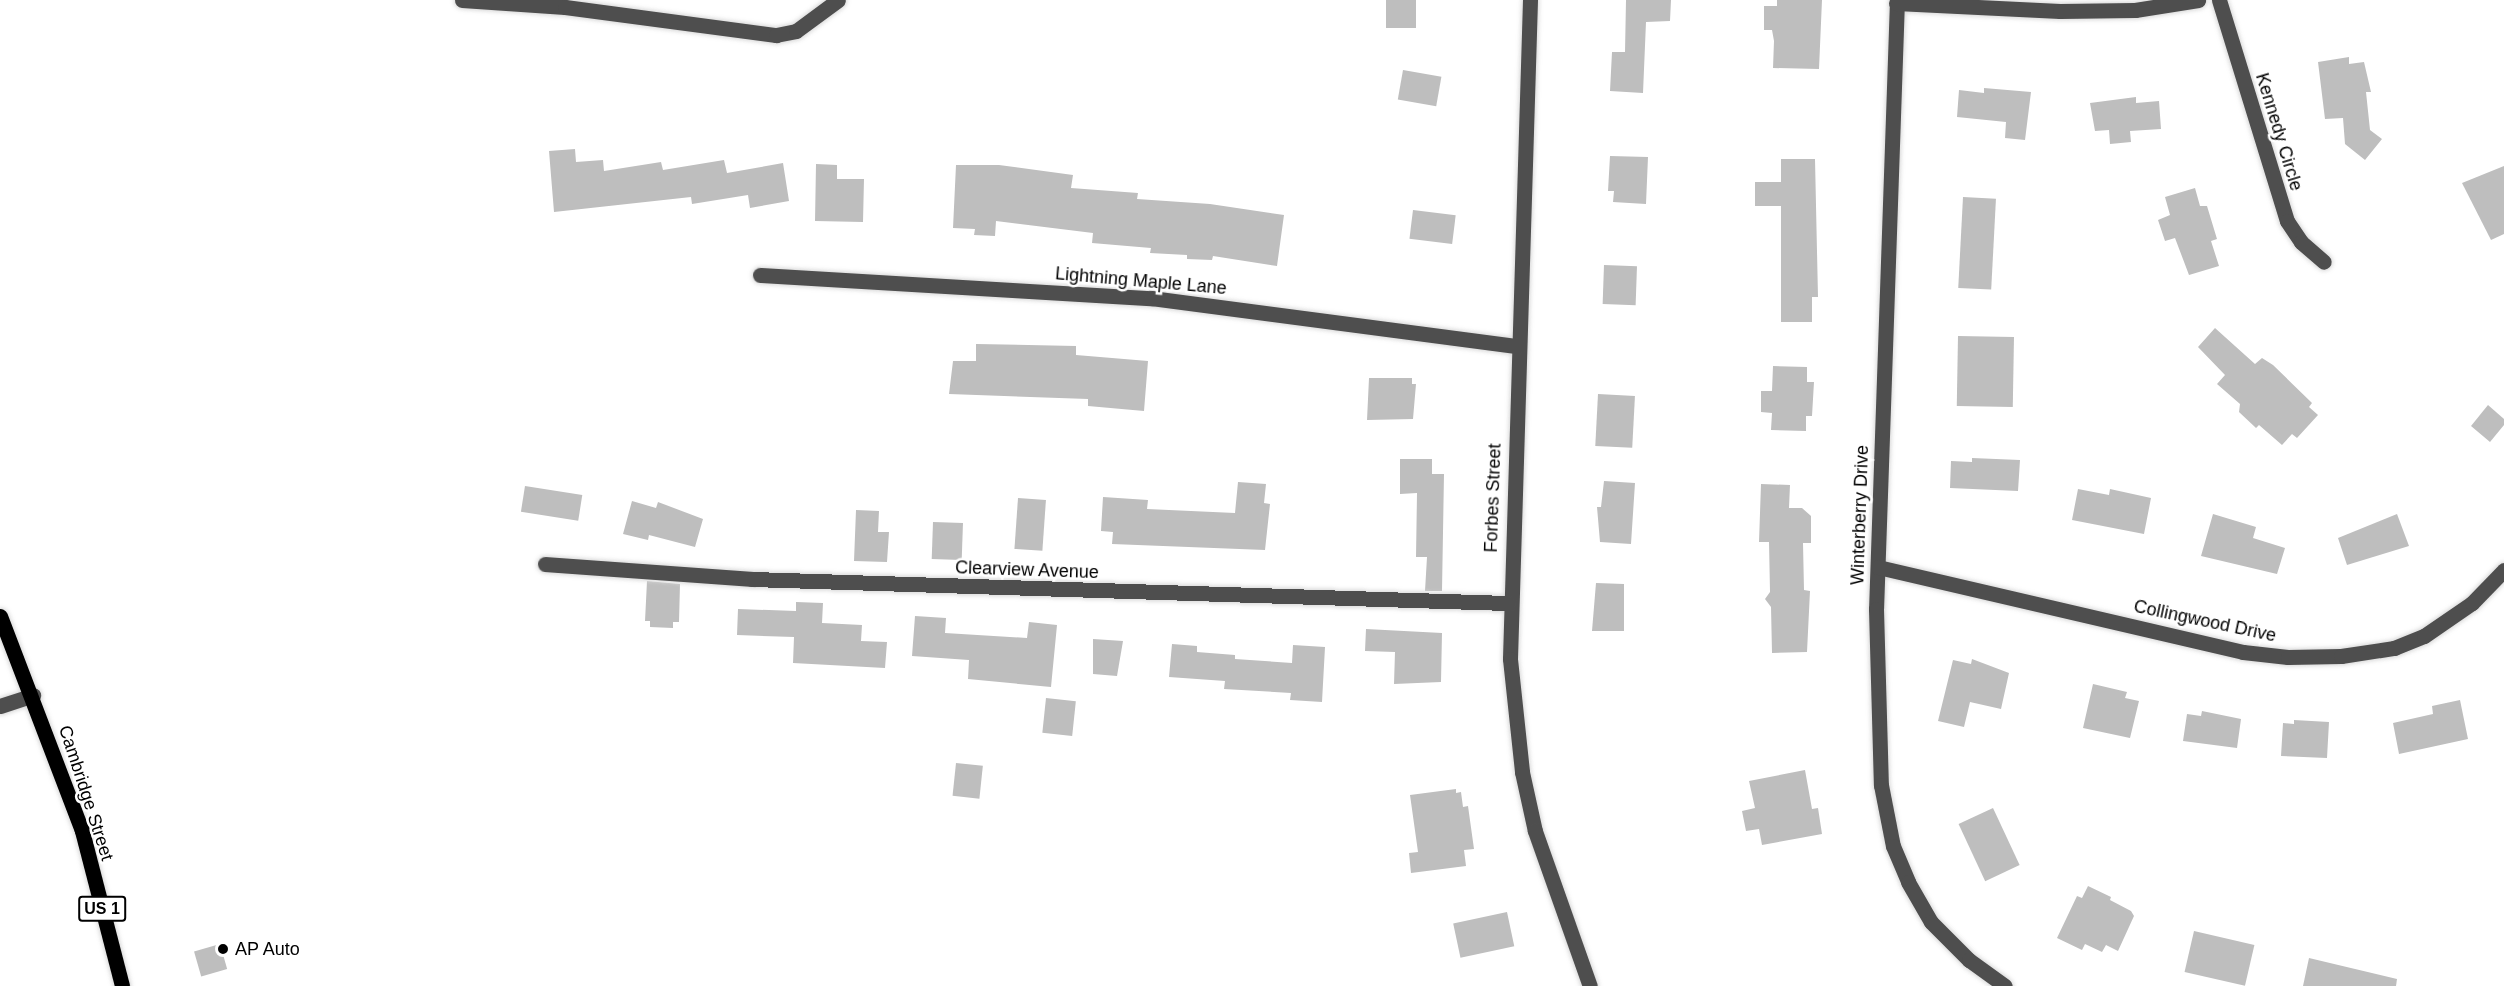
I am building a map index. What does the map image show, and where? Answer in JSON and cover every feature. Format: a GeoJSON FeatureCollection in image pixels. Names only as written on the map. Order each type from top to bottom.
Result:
{"type":"FeatureCollection","features":[{"type":"Feature","properties":{"kind":"main road","name":"Cambridge Street"},"geometry":{"type":"LineString","coordinates":[[0,616],[33,696],[81,831],[122,986]]}},
{"type":"Feature","properties":{"kind":"street"},"geometry":{"type":"LineString","coordinates":[[462,0],[565,7],[776,35],[796,31],[838,0]]}},
{"type":"Feature","properties":{"kind":"street","name":"Forbes Street"},"geometry":{"type":"LineString","coordinates":[[1530,0],[1509,603],[1512,690],[1522,772],[1535,831],[1590,986]]}},
{"type":"Feature","properties":{"kind":"street"},"geometry":{"type":"LineString","coordinates":[[1897,1],[2082,11],[2135,10],[2198,0]]}},
{"type":"Feature","properties":{"kind":"street","name":"Kennedy Circle"},"geometry":{"type":"LineString","coordinates":[[2219,0],[2287,221],[2301,242],[2324,262]]}},
{"type":"Feature","properties":{"kind":"street","name":"Winterberry Drive"},"geometry":{"type":"LineString","coordinates":[[1897,1],[1878,567],[1876,696],[1881,785],[1893,846],[1908,882],[1932,922],[1969,960],[2005,986]]}},
{"type":"Feature","properties":{"kind":"street","name":"Lightning Maple Lane"},"geometry":{"type":"LineString","coordinates":[[760,275],[1151,298],[1518,346]]}},
{"type":"Feature","properties":{"kind":"street","name":"Clearview Avenue"},"geometry":{"type":"LineString","coordinates":[[545,564],[752,579],[1509,603]]}},
{"type":"Feature","properties":{"kind":"street","name":"Collingwood Drive"},"geometry":{"type":"LineString","coordinates":[[1878,567],[2243,652],[2288,657],[2341,656],[2394,648],[2424,636],[2472,603],[2504,570]]}},
{"type":"Feature","properties":{"kind":"street"},"geometry":{"type":"LineString","coordinates":[[0,706],[33,696]]}},
{"type":"Feature","properties":{"kind":"building"},"geometry":{"type":"Polygon","coordinates":[[[1386,0],[1416,0],[1416,28],[1386,28],[1386,0]]]}},
{"type":"Feature","properties":{"kind":"building"},"geometry":{"type":"Polygon","coordinates":[[[1626,0],[1671,0],[1670,21],[1646,22],[1643,93],[1610,91],[1612,52],[1625,52],[1626,0]]]}},
{"type":"Feature","properties":{"kind":"building"},"geometry":{"type":"Polygon","coordinates":[[[1777,0],[1822,0],[1819,69],[1773,68],[1774,41],[1772,30],[1764,30],[1764,6],[1777,6],[1777,0]]]}},
{"type":"Feature","properties":{"kind":"building"},"geometry":{"type":"Polygon","coordinates":[[[2349,57],[2349,64],[2364,62],[2371,92],[2366,92],[2370,130],[2382,139],[2365,160],[2345,144],[2343,118],[2325,119],[2318,62],[2349,57]]]}},
{"type":"Feature","properties":{"kind":"building"},"geometry":{"type":"Polygon","coordinates":[[[1403,70],[1441,77],[1436,106],[1398,100],[1403,70]]]}},
{"type":"Feature","properties":{"kind":"building"},"geometry":{"type":"Polygon","coordinates":[[[1984,88],[2031,92],[2025,140],[2005,138],[2006,122],[1957,117],[1959,90],[1984,93],[1984,88]]]}},
{"type":"Feature","properties":{"kind":"building"},"geometry":{"type":"Polygon","coordinates":[[[2136,97],[2136,103],[2159,101],[2161,129],[2130,131],[2131,142],[2110,144],[2109,130],[2095,131],[2090,103],[2136,97]]]}},
{"type":"Feature","properties":{"kind":"building"},"geometry":{"type":"Polygon","coordinates":[[[575,149],[576,162],[603,160],[604,171],[661,162],[663,170],[724,160],[727,173],[783,163],[789,201],[750,208],[748,195],[692,204],[691,197],[554,212],[549,151],[575,149]]]}},
{"type":"Feature","properties":{"kind":"building"},"geometry":{"type":"Polygon","coordinates":[[[1610,156],[1648,157],[1646,204],[1613,202],[1614,191],[1608,191],[1610,156]]]}},
{"type":"Feature","properties":{"kind":"building"},"geometry":{"type":"Polygon","coordinates":[[[1781,159],[1815,159],[1818,297],[1812,297],[1812,322],[1781,322],[1781,206],[1755,206],[1755,182],[1781,182],[1781,159]]]}},
{"type":"Feature","properties":{"kind":"building"},"geometry":{"type":"Polygon","coordinates":[[[816,164],[837,165],[837,179],[864,179],[863,222],[815,221],[816,164]]]}},
{"type":"Feature","properties":{"kind":"building"},"geometry":{"type":"Polygon","coordinates":[[[956,165],[999,165],[1073,175],[1071,188],[1138,193],[1137,199],[1210,204],[1284,215],[1277,266],[1213,256],[1212,260],[1187,259],[1187,255],[1150,253],[1151,248],[1092,243],[1093,233],[996,221],[995,236],[974,235],[975,229],[953,228],[956,165]]]}},
{"type":"Feature","properties":{"kind":"building"},"geometry":{"type":"Polygon","coordinates":[[[2504,166],[2504,234],[2491,240],[2462,183],[2504,166]]]}},
{"type":"Feature","properties":{"kind":"building"},"geometry":{"type":"Polygon","coordinates":[[[2195,188],[2200,206],[2207,206],[2217,239],[2211,241],[2219,266],[2189,275],[2175,238],[2165,241],[2158,220],[2170,215],[2165,197],[2195,188]]]}},
{"type":"Feature","properties":{"kind":"building"},"geometry":{"type":"Polygon","coordinates":[[[1963,197],[1996,199],[1991,290],[1958,288],[1963,197]]]}},
{"type":"Feature","properties":{"kind":"building"},"geometry":{"type":"Polygon","coordinates":[[[1413,210],[1456,215],[1452,244],[1409,239],[1413,210]]]}},
{"type":"Feature","properties":{"kind":"building"},"geometry":{"type":"Polygon","coordinates":[[[1604,265],[1637,266],[1636,305],[1603,304],[1604,265]]]}},
{"type":"Feature","properties":{"kind":"building"},"geometry":{"type":"Polygon","coordinates":[[[2215,328],[2255,364],[2262,358],[2273,365],[2312,403],[2309,407],[2318,415],[2297,438],[2292,434],[2282,445],[2259,425],[2256,428],[2239,412],[2240,404],[2217,384],[2225,375],[2198,347],[2215,328]]]}},
{"type":"Feature","properties":{"kind":"building"},"geometry":{"type":"Polygon","coordinates":[[[1958,336],[2014,337],[2013,407],[1957,406],[1958,336]]]}},
{"type":"Feature","properties":{"kind":"building"},"geometry":{"type":"Polygon","coordinates":[[[976,344],[1076,346],[1076,355],[1148,361],[1144,411],[1088,406],[1088,399],[949,394],[953,361],[976,361],[976,344]]]}},
{"type":"Feature","properties":{"kind":"building"},"geometry":{"type":"Polygon","coordinates":[[[1773,366],[1807,367],[1807,382],[1814,382],[1812,416],[1806,416],[1806,431],[1771,430],[1772,413],[1761,412],[1761,391],[1772,391],[1773,366]]]}},
{"type":"Feature","properties":{"kind":"building"},"geometry":{"type":"Polygon","coordinates":[[[1369,378],[1412,378],[1412,384],[1416,384],[1413,419],[1367,420],[1369,378]]]}},
{"type":"Feature","properties":{"kind":"building"},"geometry":{"type":"Polygon","coordinates":[[[1598,394],[1635,396],[1632,448],[1595,446],[1598,394]]]}},
{"type":"Feature","properties":{"kind":"building"},"geometry":{"type":"Polygon","coordinates":[[[2488,405],[2504,419],[2504,425],[2490,442],[2471,426],[2488,405]]]}},
{"type":"Feature","properties":{"kind":"building"},"geometry":{"type":"Polygon","coordinates":[[[1972,458],[2020,460],[2018,491],[1950,488],[1951,461],[1972,462],[1972,458]]]}},
{"type":"Feature","properties":{"kind":"building"},"geometry":{"type":"Polygon","coordinates":[[[1400,459],[1432,459],[1432,474],[1444,474],[1442,591],[1425,591],[1427,557],[1416,557],[1417,493],[1400,494],[1400,459]]]}},
{"type":"Feature","properties":{"kind":"building"},"geometry":{"type":"Polygon","coordinates":[[[1604,481],[1635,483],[1631,544],[1600,542],[1597,507],[1601,507],[1604,481]]]}},
{"type":"Feature","properties":{"kind":"building"},"geometry":{"type":"Polygon","coordinates":[[[1238,482],[1266,484],[1264,503],[1270,504],[1265,550],[1112,544],[1113,532],[1101,531],[1103,497],[1148,500],[1147,509],[1235,513],[1238,482]]]}},
{"type":"Feature","properties":{"kind":"building"},"geometry":{"type":"Polygon","coordinates":[[[1761,484],[1790,485],[1789,508],[1802,508],[1811,516],[1811,543],[1803,543],[1804,590],[1810,591],[1807,652],[1772,653],[1771,607],[1765,599],[1770,592],[1769,542],[1759,542],[1761,484]]]}},
{"type":"Feature","properties":{"kind":"building"},"geometry":{"type":"Polygon","coordinates":[[[525,486],[582,495],[578,521],[521,512],[525,486]]]}},
{"type":"Feature","properties":{"kind":"building"},"geometry":{"type":"Polygon","coordinates":[[[2078,489],[2109,495],[2110,489],[2151,498],[2144,534],[2072,520],[2078,489]]]}},
{"type":"Feature","properties":{"kind":"building"},"geometry":{"type":"Polygon","coordinates":[[[1018,498],[1046,500],[1042,551],[1014,549],[1018,498]]]}},
{"type":"Feature","properties":{"kind":"building"},"geometry":{"type":"Polygon","coordinates":[[[632,501],[656,508],[658,502],[703,519],[695,547],[649,535],[648,540],[623,534],[632,501]]]}},
{"type":"Feature","properties":{"kind":"building"},"geometry":{"type":"Polygon","coordinates":[[[856,510],[879,511],[878,532],[889,532],[887,562],[854,561],[856,510]]]}},
{"type":"Feature","properties":{"kind":"building"},"geometry":{"type":"Polygon","coordinates":[[[2213,514],[2256,527],[2253,538],[2285,548],[2277,574],[2201,556],[2213,514]]]}},
{"type":"Feature","properties":{"kind":"building"},"geometry":{"type":"Polygon","coordinates":[[[2397,514],[2409,546],[2347,565],[2338,538],[2397,514]]]}},
{"type":"Feature","properties":{"kind":"building"},"geometry":{"type":"Polygon","coordinates":[[[933,522],[963,523],[962,560],[932,559],[933,522]]]}},
{"type":"Feature","properties":{"kind":"building"},"geometry":{"type":"Polygon","coordinates":[[[647,581],[680,584],[679,622],[673,622],[673,628],[650,627],[650,621],[645,621],[647,581]]]}},
{"type":"Feature","properties":{"kind":"building"},"geometry":{"type":"Polygon","coordinates":[[[1596,583],[1624,584],[1624,631],[1592,631],[1596,583]]]}},
{"type":"Feature","properties":{"kind":"building"},"geometry":{"type":"Polygon","coordinates":[[[796,602],[823,603],[822,623],[862,625],[861,641],[887,642],[885,668],[793,663],[794,637],[737,635],[738,609],[796,611],[796,602]]]}},
{"type":"Feature","properties":{"kind":"building"},"geometry":{"type":"Polygon","coordinates":[[[915,616],[946,618],[945,633],[1027,638],[1029,622],[1057,625],[1051,687],[968,679],[969,660],[912,656],[915,616]]]}},
{"type":"Feature","properties":{"kind":"building"},"geometry":{"type":"Polygon","coordinates":[[[1366,629],[1442,633],[1441,682],[1394,684],[1395,652],[1365,651],[1366,629]]]}},
{"type":"Feature","properties":{"kind":"building"},"geometry":{"type":"Polygon","coordinates":[[[1093,639],[1123,641],[1117,676],[1093,674],[1093,639]]]}},
{"type":"Feature","properties":{"kind":"building"},"geometry":{"type":"Polygon","coordinates":[[[1172,644],[1197,646],[1197,652],[1235,655],[1235,659],[1292,663],[1293,645],[1325,647],[1322,702],[1290,700],[1291,693],[1224,689],[1225,681],[1169,677],[1172,644]]]}},
{"type":"Feature","properties":{"kind":"building"},"geometry":{"type":"Polygon","coordinates":[[[1972,659],[2009,673],[2001,709],[1970,702],[1964,727],[1938,721],[1953,660],[1971,664],[1972,659]]]}},
{"type":"Feature","properties":{"kind":"building"},"geometry":{"type":"Polygon","coordinates":[[[2093,684],[2127,692],[2125,698],[2139,701],[2130,738],[2083,728],[2093,684]]]}},
{"type":"Feature","properties":{"kind":"building"},"geometry":{"type":"Polygon","coordinates":[[[1046,698],[1076,701],[1072,736],[1042,733],[1046,698]]]}},
{"type":"Feature","properties":{"kind":"building"},"geometry":{"type":"Polygon","coordinates":[[[2460,700],[2468,739],[2399,754],[2393,723],[2433,714],[2432,706],[2460,700]]]}},
{"type":"Feature","properties":{"kind":"building"},"geometry":{"type":"Polygon","coordinates":[[[2202,711],[2241,719],[2237,748],[2183,741],[2187,714],[2201,716],[2202,711]]]}},
{"type":"Feature","properties":{"kind":"building"},"geometry":{"type":"Polygon","coordinates":[[[2294,720],[2329,722],[2327,758],[2281,756],[2283,723],[2294,724],[2294,720]]]}},
{"type":"Feature","properties":{"kind":"building"},"geometry":{"type":"Polygon","coordinates":[[[956,763],[983,766],[979,799],[953,796],[956,763]]]}},
{"type":"Feature","properties":{"kind":"building"},"geometry":{"type":"Polygon","coordinates":[[[1805,770],[1812,809],[1818,808],[1822,834],[1762,845],[1759,829],[1746,831],[1742,811],[1755,808],[1749,781],[1805,770]]]}},
{"type":"Feature","properties":{"kind":"building"},"geometry":{"type":"Polygon","coordinates":[[[1456,789],[1456,793],[1461,792],[1463,807],[1468,806],[1474,849],[1464,850],[1466,866],[1411,873],[1409,853],[1418,852],[1410,795],[1456,789]]]}},
{"type":"Feature","properties":{"kind":"building"},"geometry":{"type":"Polygon","coordinates":[[[1993,808],[2020,865],[1985,881],[1959,824],[1993,808]]]}},
{"type":"Feature","properties":{"kind":"building"},"geometry":{"type":"Polygon","coordinates":[[[2088,886],[2111,897],[2110,900],[2131,911],[2134,916],[2118,951],[2106,945],[2102,952],[2085,944],[2082,950],[2057,938],[2077,896],[2082,898],[2088,886]]]}},
{"type":"Feature","properties":{"kind":"building"},"geometry":{"type":"Polygon","coordinates":[[[1507,912],[1514,946],[1460,958],[1453,923],[1507,912]]]}},
{"type":"Feature","properties":{"kind":"building"},"geometry":{"type":"Polygon","coordinates":[[[2194,931],[2254,945],[2245,986],[2185,972],[2194,931]]]}},
{"type":"Feature","properties":{"kind":"building"},"geometry":{"type":"Polygon","coordinates":[[[220,944],[227,969],[201,976],[194,951],[220,944]]]}},
{"type":"Feature","properties":{"kind":"building"},"geometry":{"type":"Polygon","coordinates":[[[2309,958],[2397,979],[2396,986],[2303,986],[2309,958]]]}},
{"type":"Feature","properties":{"kind":"place","name":"AP Auto"},"geometry":{"type":"Point","coordinates":[223,949]}}]}
